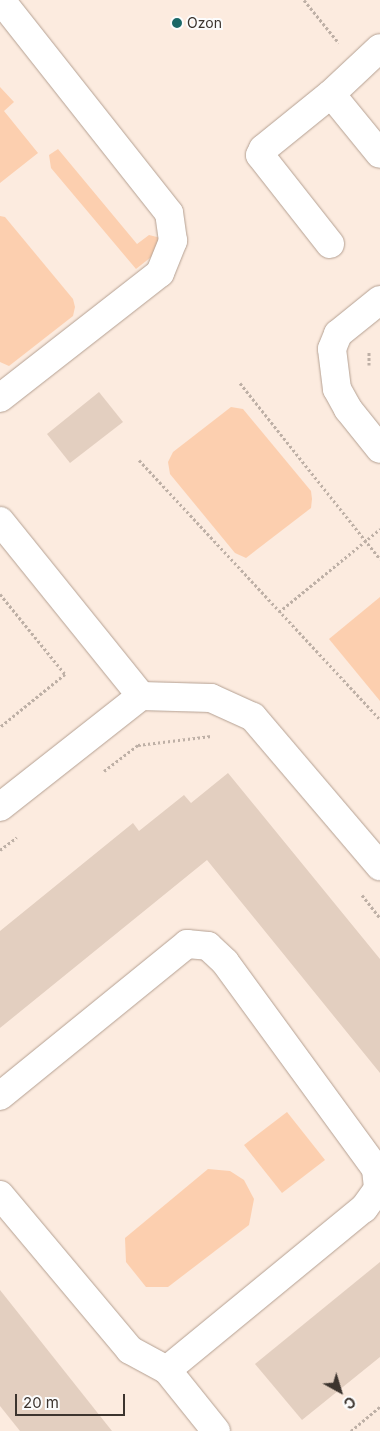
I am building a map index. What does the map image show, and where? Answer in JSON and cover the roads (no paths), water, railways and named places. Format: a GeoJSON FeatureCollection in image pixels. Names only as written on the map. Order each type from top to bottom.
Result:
{"type":"FeatureCollection","features":[{"type":"Feature","properties":{"kind":"street"},"geometry":{"type":"LineString","coordinates":[[0,398],[160,273],[173,241],[170,213],[4,11]]}},
{"type":"Feature","properties":{"kind":"street"},"geometry":{"type":"LineString","coordinates":[[330,244],[260,155],[263,149],[331,94],[380,48]]}},
{"type":"Feature","properties":{"kind":"street"},"geometry":{"type":"LineString","coordinates":[[331,94],[380,154]]}},
{"type":"Feature","properties":{"kind":"street"},"geometry":{"type":"LineString","coordinates":[[380,300],[338,334],[332,349],[337,389],[348,409],[380,449]]}},
{"type":"Feature","properties":{"kind":"street"},"geometry":{"type":"LineString","coordinates":[[0,521],[141,696]]}},
{"type":"Feature","properties":{"kind":"street"},"geometry":{"type":"LineString","coordinates":[[0,807],[141,696],[210,698],[253,718],[380,866]]}},
{"type":"Feature","properties":{"kind":"street"},"geometry":{"type":"LineString","coordinates":[[0,1096],[187,944],[208,946],[225,962],[376,1168],[378,1189],[364,1208],[167,1370]]}},
{"type":"Feature","properties":{"kind":"street"},"geometry":{"type":"LineString","coordinates":[[0,1195],[130,1350],[167,1370],[216,1431]]}},
{"type":"Feature","properties":{"kind":"place","name":"Ozon"},"geometry":{"type":"Point","coordinates":[177,23]}}]}
